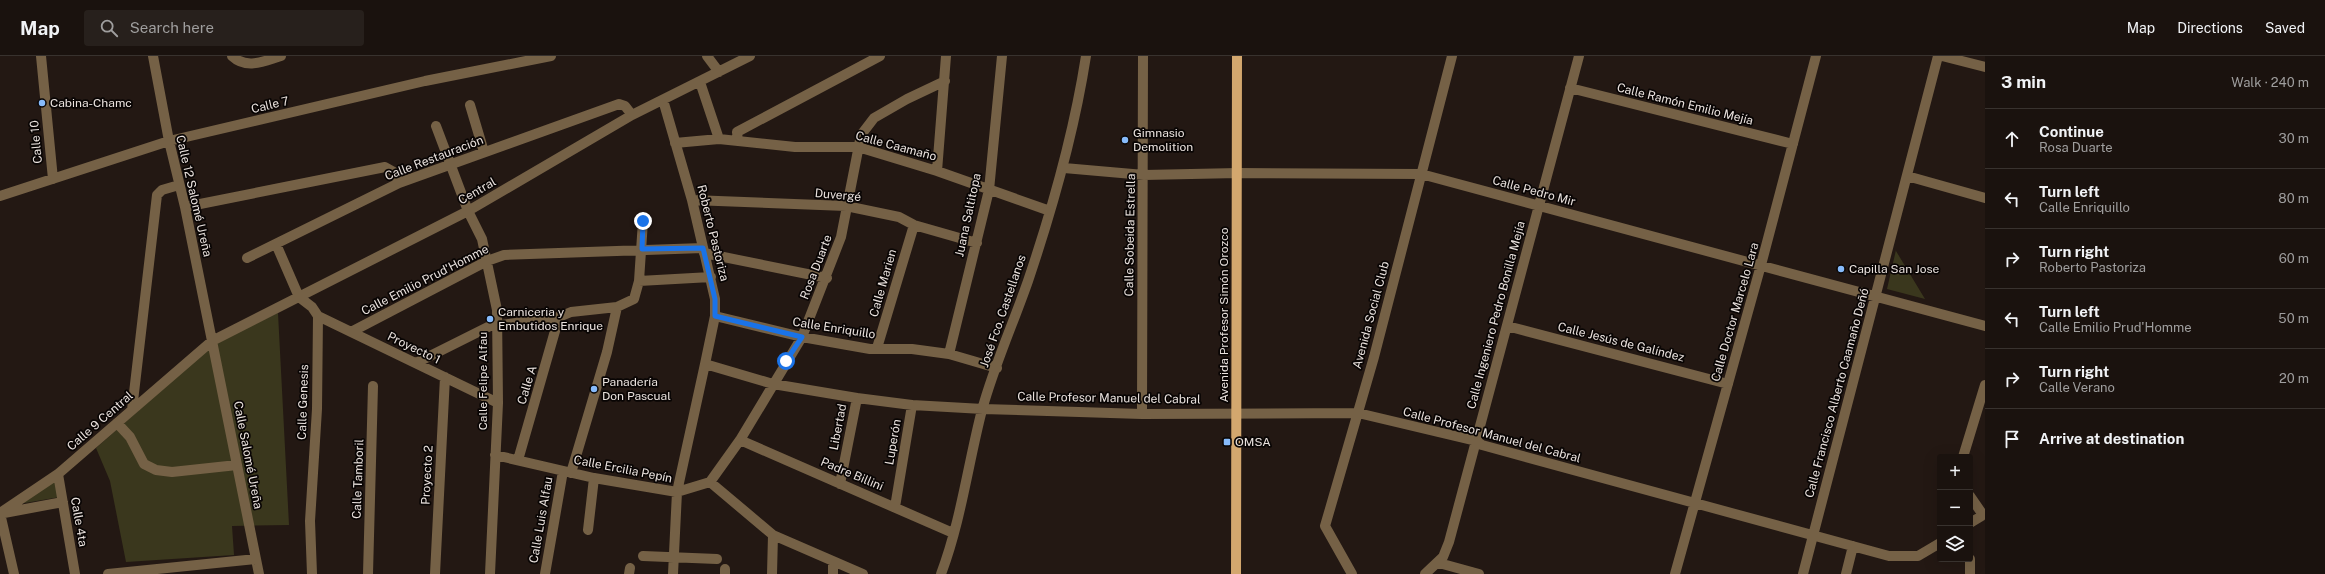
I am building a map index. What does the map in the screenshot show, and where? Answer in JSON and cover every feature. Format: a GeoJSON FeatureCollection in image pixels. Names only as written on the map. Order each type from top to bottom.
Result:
{"type":"FeatureCollection","features":[{"type":"Feature","properties":{"kind":"main road","name":"Avenida Profesor Simón Orozco"},"geometry":{"type":"LineString","coordinates":[[1236,574],[1238,173],[1237,56]]}},
{"type":"Feature","properties":{"kind":"street","name":"Calle 10"},"geometry":{"type":"LineString","coordinates":[[41,56],[53,178]]}},
{"type":"Feature","properties":{"kind":"street","name":"Calle 12 Salomé Ureña"},"geometry":{"type":"LineString","coordinates":[[153,56],[168,141],[184,207],[212,341]]}},
{"type":"Feature","properties":{"kind":"street"},"geometry":{"type":"LineString","coordinates":[[232,56],[239,62],[251,65],[281,56]]}},
{"type":"Feature","properties":{"kind":"street","name":"Calle 7"},"geometry":{"type":"LineString","coordinates":[[0,196],[168,141],[539,56],[551,56]]}},
{"type":"Feature","properties":{"kind":"street"},"geometry":{"type":"LineString","coordinates":[[707,56],[719,72]]}},
{"type":"Feature","properties":{"kind":"street","name":"Central"},"geometry":{"type":"LineString","coordinates":[[212,341],[468,211],[632,115],[750,56]]}},
{"type":"Feature","properties":{"kind":"street"},"geometry":{"type":"LineString","coordinates":[[738,136],[880,56]]}},
{"type":"Feature","properties":{"kind":"street"},"geometry":{"type":"LineString","coordinates":[[937,171],[946,56]]}},
{"type":"Feature","properties":{"kind":"street","name":"Juana Saltitopa"},"geometry":{"type":"LineString","coordinates":[[950,354],[989,190],[1002,56]]}},
{"type":"Feature","properties":{"kind":"street","name":"José Fco. Castellanos"},"geometry":{"type":"LineString","coordinates":[[941,574],[971,464],[983,409],[1064,168],[1079,101],[1086,56]]}},
{"type":"Feature","properties":{"kind":"street","name":"Calle Sobeida Estrella"},"geometry":{"type":"LineString","coordinates":[[1142,414],[1144,175],[1143,56]]}},
{"type":"Feature","properties":{"kind":"street","name":"Avenida Social Club"},"geometry":{"type":"LineString","coordinates":[[1352,574],[1326,526],[1358,413],[1452,56]]}},
{"type":"Feature","properties":{"kind":"street","name":"Calle Ingeniero Pedro Bonilla Mejía"},"geometry":{"type":"LineString","coordinates":[[1426,574],[1439,563],[1446,551],[1570,88],[1580,56]]}},
{"type":"Feature","properties":{"kind":"street","name":"Calle Doctor Marcelo Lara"},"geometry":{"type":"LineString","coordinates":[[1675,574],[1761,265],[1816,56]]}},
{"type":"Feature","properties":{"kind":"street","name":"Calle Francisco Alberto Caamaño Deñó"},"geometry":{"type":"LineString","coordinates":[[1803,574],[1938,56]]}},
{"type":"Feature","properties":{"kind":"street"},"geometry":{"type":"LineString","coordinates":[[1942,56],[1985,67]]}},
{"type":"Feature","properties":{"kind":"street","name":"Rosa Duarte"},"geometry":{"type":"LineString","coordinates":[[710,482],[740,440],[802,337],[841,237],[861,135],[874,118],[945,81]]}},
{"type":"Feature","properties":{"kind":"street"},"geometry":{"type":"LineString","coordinates":[[700,82],[719,138]]}},
{"type":"Feature","properties":{"kind":"street","name":"Calle Ramón Emilio Mejía"},"geometry":{"type":"LineString","coordinates":[[1570,88],[1793,144]]}},
{"type":"Feature","properties":{"kind":"street","name":"Roberto Pastoriza"},"geometry":{"type":"LineString","coordinates":[[663,100],[692,200],[715,299],[715,316],[677,492],[673,574]]}},
{"type":"Feature","properties":{"kind":"street","name":"Calle Restauración"},"geometry":{"type":"LineString","coordinates":[[247,258],[399,183],[450,164],[619,104],[625,106],[632,115]]}},
{"type":"Feature","properties":{"kind":"street"},"geometry":{"type":"LineString","coordinates":[[470,105],[484,152]]}},
{"type":"Feature","properties":{"kind":"street","name":"Calle Felipe Alfau"},"geometry":{"type":"LineString","coordinates":[[436,126],[468,211],[482,239],[497,310],[498,403],[490,574]]}},
{"type":"Feature","properties":{"kind":"street","name":"Calle Caamaño"},"geometry":{"type":"LineString","coordinates":[[675,143],[738,136],[795,147],[858,147],[937,171],[1050,211]]}},
{"type":"Feature","properties":{"kind":"street"},"geometry":{"type":"LineString","coordinates":[[184,207],[385,167],[394,172],[399,183]]}},
{"type":"Feature","properties":{"kind":"street","name":"Calle Pedro Mir"},"geometry":{"type":"LineString","coordinates":[[1064,168],[1144,175],[1238,173],[1421,174],[1985,326]]}},
{"type":"Feature","properties":{"kind":"street"},"geometry":{"type":"LineString","coordinates":[[1907,176],[1985,198]]}},
{"type":"Feature","properties":{"kind":"street"},"geometry":{"type":"LineString","coordinates":[[132,410],[157,196],[162,190],[179,185]]}},
{"type":"Feature","properties":{"kind":"street","name":"Duvergé"},"geometry":{"type":"LineString","coordinates":[[692,200],[846,206],[899,217],[914,225],[977,243]]}},
{"type":"Feature","properties":{"kind":"street"},"geometry":{"type":"LineString","coordinates":[[416,363],[496,323],[502,325],[559,317],[571,312],[617,307],[635,298],[639,281],[643,221]]}},
{"type":"Feature","properties":{"kind":"street","name":"Calle Marien"},"geometry":{"type":"LineString","coordinates":[[878,348],[914,225]]}},
{"type":"Feature","properties":{"kind":"street"},"geometry":{"type":"LineString","coordinates":[[276,244],[299,297],[312,307],[318,316]]}},
{"type":"Feature","properties":{"kind":"street","name":"Calle Emilio Prud'Homme"},"geometry":{"type":"LineString","coordinates":[[351,332],[487,261],[504,255],[642,249],[704,251],[826,278]]}},
{"type":"Feature","properties":{"kind":"street"},"geometry":{"type":"LineString","coordinates":[[639,281],[711,277]]}},
{"type":"Feature","properties":{"kind":"street","name":"Calle Luis Alfau"},"geometry":{"type":"LineString","coordinates":[[545,574],[567,472],[606,352],[617,307]]}},
{"type":"Feature","properties":{"kind":"street","name":"Proyecto 1"},"geometry":{"type":"LineString","coordinates":[[318,316],[498,403]]}},
{"type":"Feature","properties":{"kind":"street","name":"Calle Genesis"},"geometry":{"type":"LineString","coordinates":[[312,574],[310,521],[317,409],[318,316]]}},
{"type":"Feature","properties":{"kind":"street","name":"Calle Enriquillo"},"geometry":{"type":"LineString","coordinates":[[715,316],[802,337],[870,349],[912,349],[950,354],[997,368]]}},
{"type":"Feature","properties":{"kind":"street","name":"Calle A"},"geometry":{"type":"LineString","coordinates":[[518,460],[548,361],[559,317]]}},
{"type":"Feature","properties":{"kind":"street","name":"Calle Jesús de Galíndez"},"geometry":{"type":"LineString","coordinates":[[1507,326],[1728,384]]}},
{"type":"Feature","properties":{"kind":"street","name":"Calle 9 Central"},"geometry":{"type":"LineString","coordinates":[[0,513],[58,474],[212,341]]}},
{"type":"Feature","properties":{"kind":"street","name":"Calle Salomé Ureña"},"geometry":{"type":"LineString","coordinates":[[212,341],[259,574]]}},
{"type":"Feature","properties":{"kind":"street","name":"Calle Profesor Manuel del Cabral"},"geometry":{"type":"LineString","coordinates":[[705,364],[773,384],[857,398],[912,404],[983,409],[1142,414],[1236,412],[1358,413],[1476,441],[1482,445],[1889,556],[1918,556],[1937,545]]}},
{"type":"Feature","properties":{"kind":"street","name":"Proyecto 2"},"geometry":{"type":"LineString","coordinates":[[435,574],[445,377]]}},
{"type":"Feature","properties":{"kind":"street"},"geometry":{"type":"LineString","coordinates":[[1964,454],[1985,385]]}},
{"type":"Feature","properties":{"kind":"street","name":"Calle Tamboril"},"geometry":{"type":"LineString","coordinates":[[368,574],[373,386]]}},
{"type":"Feature","properties":{"kind":"street","name":"Libertad"},"geometry":{"type":"LineString","coordinates":[[840,484],[857,398]]}},
{"type":"Feature","properties":{"kind":"street","name":"Luperón"},"geometry":{"type":"LineString","coordinates":[[895,507],[912,404]]}},
{"type":"Feature","properties":{"kind":"street"},"geometry":{"type":"LineString","coordinates":[[117,423],[130,437],[144,464],[156,470],[172,472],[237,465]]}},
{"type":"Feature","properties":{"kind":"street","name":"Padre Billini"},"geometry":{"type":"LineString","coordinates":[[740,440],[953,533]]}},
{"type":"Feature","properties":{"kind":"street","name":"Calle Ercilia Pepín"},"geometry":{"type":"LineString","coordinates":[[495,455],[594,478],[677,492],[710,482]]}},
{"type":"Feature","properties":{"kind":"street","name":"Calle 4ta"},"geometry":{"type":"LineString","coordinates":[[58,474],[75,574]]}},
{"type":"Feature","properties":{"kind":"street"},"geometry":{"type":"LineString","coordinates":[[588,530],[594,478]]}},
{"type":"Feature","properties":{"kind":"street"},"geometry":{"type":"LineString","coordinates":[[710,482],[773,535],[863,574]]}},
{"type":"Feature","properties":{"kind":"street"},"geometry":{"type":"LineString","coordinates":[[1973,500],[1984,514],[1973,521]]}},
{"type":"Feature","properties":{"kind":"street"},"geometry":{"type":"LineString","coordinates":[[14,574],[0,513],[63,502]]}},
{"type":"Feature","properties":{"kind":"street"},"geometry":{"type":"LineString","coordinates":[[772,574],[773,535]]}},
{"type":"Feature","properties":{"kind":"street"},"geometry":{"type":"LineString","coordinates":[[1846,574],[1853,546]]}},
{"type":"Feature","properties":{"kind":"street"},"geometry":{"type":"LineString","coordinates":[[643,556],[717,559]]}},
{"type":"Feature","properties":{"kind":"street"},"geometry":{"type":"LineString","coordinates":[[108,574],[256,559]]}},
{"type":"Feature","properties":{"kind":"street"},"geometry":{"type":"LineString","coordinates":[[833,562],[833,574]]}},
{"type":"Feature","properties":{"kind":"street"},"geometry":{"type":"LineString","coordinates":[[1970,562],[1970,574]]}},
{"type":"Feature","properties":{"kind":"street"},"geometry":{"type":"LineString","coordinates":[[1439,563],[1479,574]]}},
{"type":"Feature","properties":{"kind":"shaded area"},"geometry":{"type":"Polygon","coordinates":[[[1896,251],[1925,299],[1887,289],[1896,251]]]}},
{"type":"Feature","properties":{"kind":"shaded area"},"geometry":{"type":"Polygon","coordinates":[[[278,313],[289,525],[232,526],[234,555],[126,562],[110,481],[96,448],[215,343],[278,313]]]}},
{"type":"Feature","properties":{"kind":"shaded area"},"geometry":{"type":"Polygon","coordinates":[[[56,479],[60,497],[19,504],[56,479]]]}},
{"type":"Feature","properties":{"kind":"place","name":"Cabina-Chamc"},"geometry":{"type":"Point","coordinates":[42,103]}},
{"type":"Feature","properties":{"kind":"place","name":"Gimnasio Demolition"},"geometry":{"type":"Point","coordinates":[1125,140]}},
{"type":"Feature","properties":{"kind":"place","name":"Capilla San Jose"},"geometry":{"type":"Point","coordinates":[1841,269]}},
{"type":"Feature","properties":{"kind":"place","name":"Carniceria y Embutidos Enrique"},"geometry":{"type":"Point","coordinates":[490,319]}},
{"type":"Feature","properties":{"kind":"place","name":"Panadería Don Pascual"},"geometry":{"type":"Point","coordinates":[594,389]}},
{"type":"Feature","properties":{"kind":"place","name":"OMSA"},"geometry":{"type":"Point","coordinates":[1227,442]}},
{"type":"Feature","properties":{"kind":"route"},"geometry":{"type":"LineString","coordinates":[[643,221],[642,249],[703,248],[715,299],[715,316],[802,337],[786,361]]}}]}
